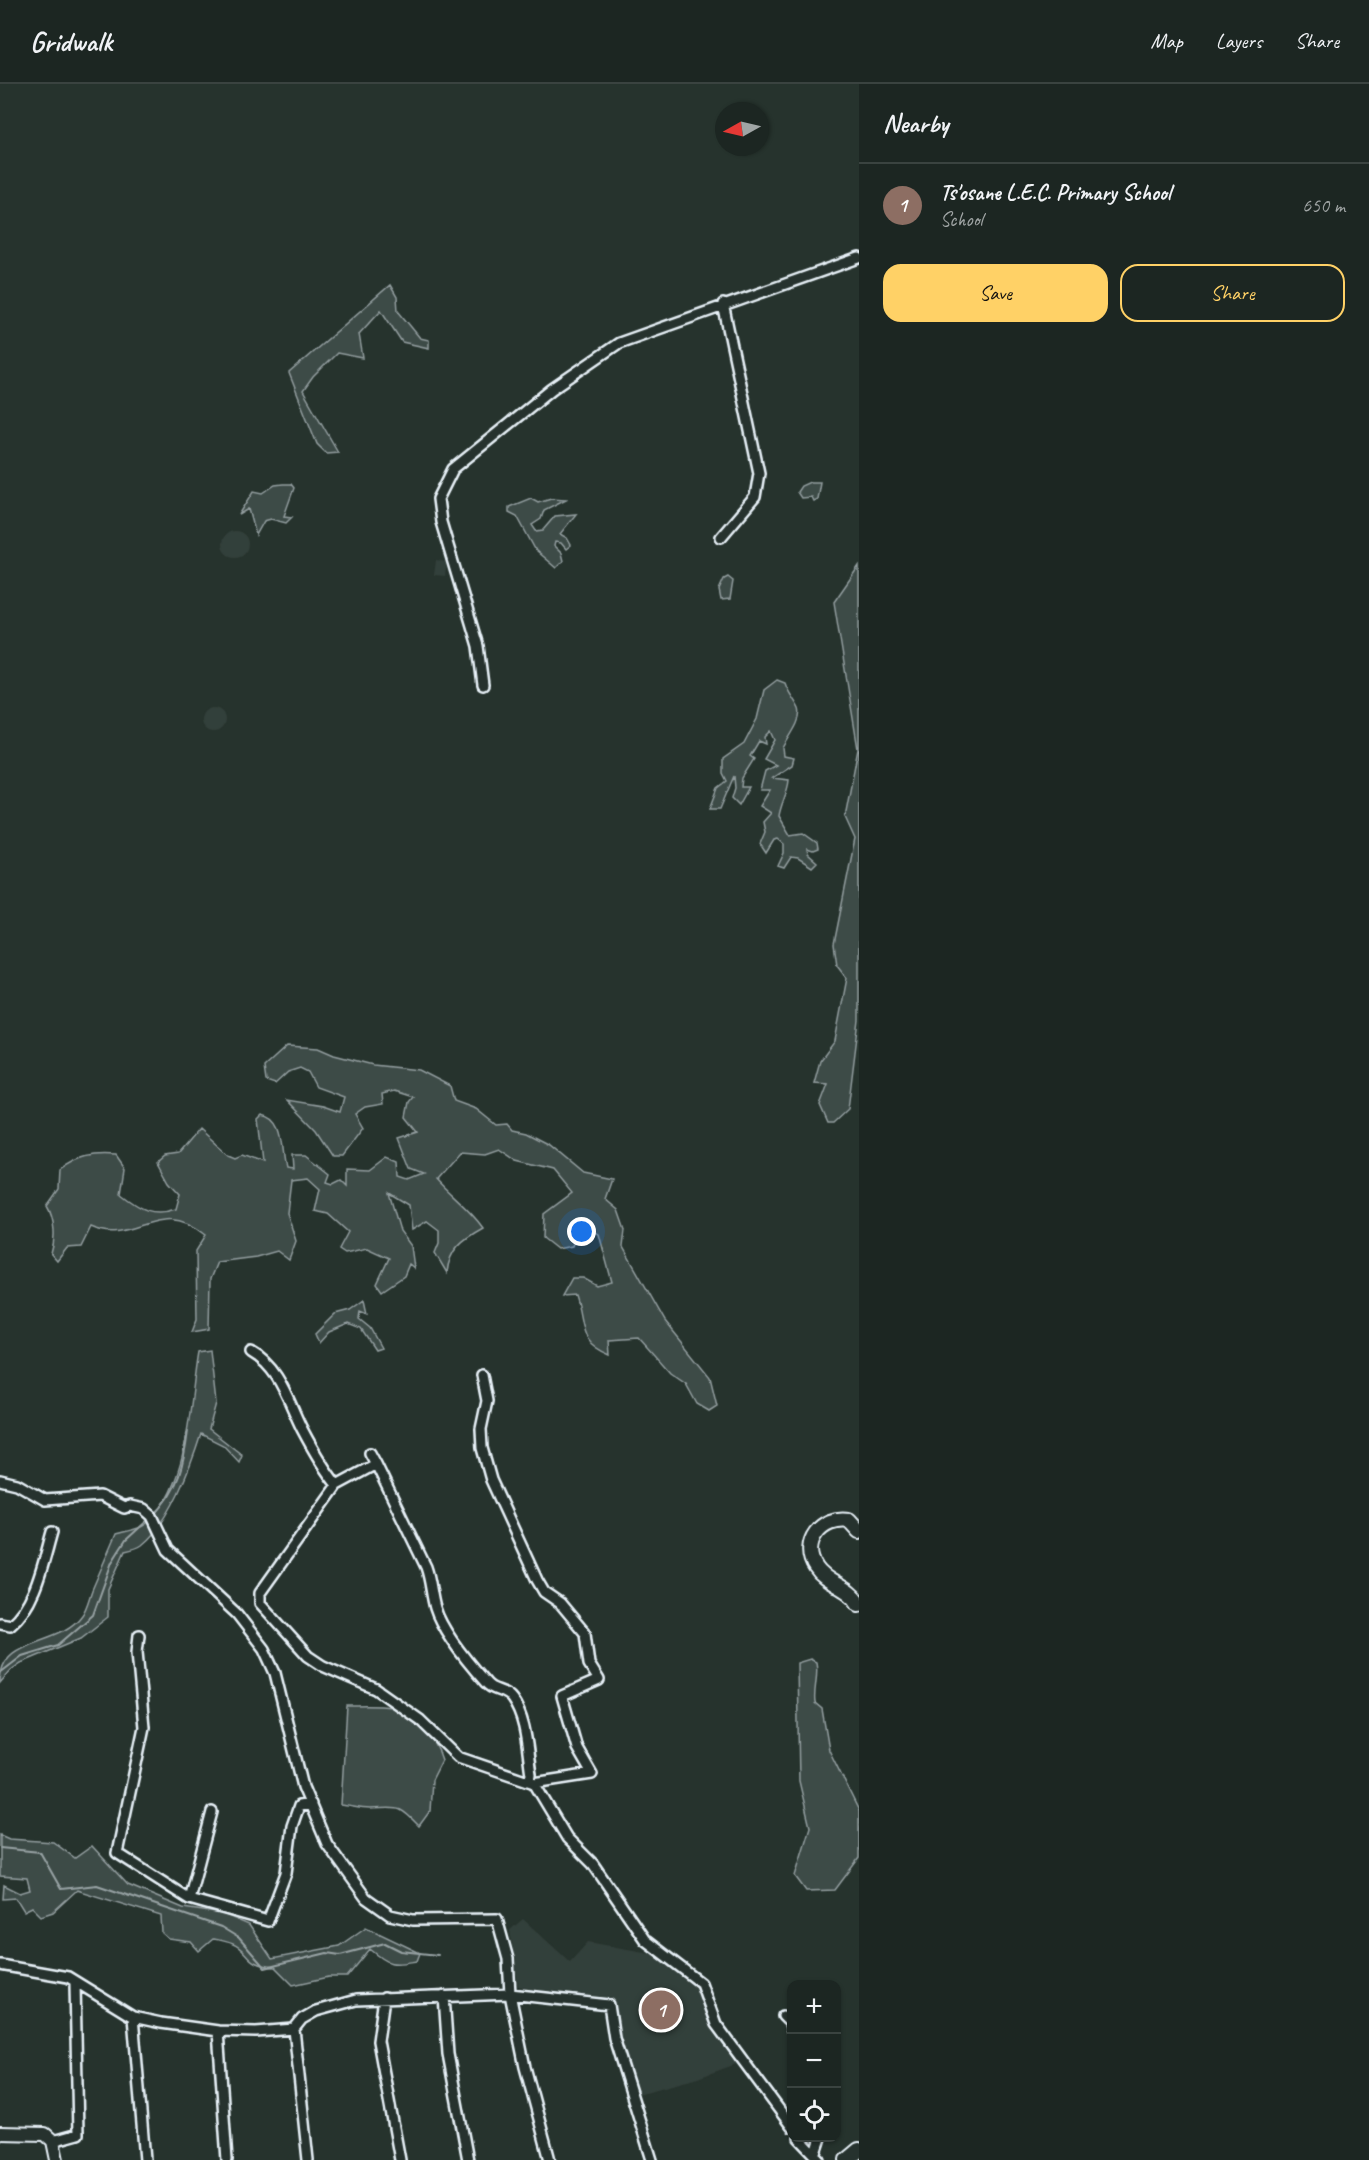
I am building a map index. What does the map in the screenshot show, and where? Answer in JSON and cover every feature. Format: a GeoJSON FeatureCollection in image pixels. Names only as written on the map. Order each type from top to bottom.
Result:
{"type":"FeatureCollection","features":[{"type":"Feature","properties":{"kind":"main road"},"geometry":{"type":"LineString","coordinates":[[859,1531],[849,1520],[832,1520],[824,1523],[811,1539],[812,1558],[816,1569],[846,1589],[859,1604]]}},
{"type":"Feature","properties":{"kind":"main road"},"geometry":{"type":"LineString","coordinates":[[847,2160],[859,2150]]}},
{"type":"Feature","properties":{"kind":"street"},"geometry":{"type":"LineString","coordinates":[[483,685],[478,646],[441,522],[438,499],[453,469],[552,389],[619,343],[723,304],[859,258]]}},
{"type":"Feature","properties":{"kind":"street"},"geometry":{"type":"LineString","coordinates":[[721,537],[755,497],[759,473],[723,304]]}},
{"type":"Feature","properties":{"kind":"street"},"geometry":{"type":"LineString","coordinates":[[251,1352],[263,1359],[274,1371],[303,1431],[337,1485]]}},
{"type":"Feature","properties":{"kind":"street"},"geometry":{"type":"LineString","coordinates":[[376,1464],[337,1485],[260,1593],[260,1603],[308,1656],[323,1666],[376,1689],[420,1720],[458,1757],[532,1781],[592,1774],[577,1748],[562,1696],[599,1680],[589,1664],[585,1633],[560,1603],[544,1593],[491,1480],[480,1440],[487,1401],[482,1375]]}},
{"type":"Feature","properties":{"kind":"street"},"geometry":{"type":"LineString","coordinates":[[369,1453],[426,1568],[432,1585],[435,1608],[444,1625],[489,1687],[504,1691],[513,1700],[523,1723],[532,1781],[567,1838],[593,1864],[645,1940],[701,1983],[716,2024],[787,2120]]}},
{"type":"Feature","properties":{"kind":"street"},"geometry":{"type":"LineString","coordinates":[[0,1480],[17,1484],[45,1500],[100,1496],[124,1508],[130,1506],[144,1509],[152,1516],[168,1550],[237,1614],[264,1649],[275,1672],[296,1761],[327,1844],[366,1898],[390,1915],[413,1920],[497,1919],[508,1959],[510,1994],[525,2067],[550,2160]]}},
{"type":"Feature","properties":{"kind":"street"},"geometry":{"type":"LineString","coordinates":[[0,1623],[10,1625],[19,1618],[30,1599],[52,1532]]}},
{"type":"Feature","properties":{"kind":"street"},"geometry":{"type":"LineString","coordinates":[[139,1635],[136,1652],[144,1727],[117,1853],[189,1899],[268,1921],[286,1873],[292,1826],[299,1806],[311,1803]]}},
{"type":"Feature","properties":{"kind":"street"},"geometry":{"type":"LineString","coordinates":[[189,1899],[212,1812]]}},
{"type":"Feature","properties":{"kind":"street"},"geometry":{"type":"LineString","coordinates":[[0,1965],[68,1977],[133,2017],[182,2028],[256,2032],[294,2029]]}},
{"type":"Feature","properties":{"kind":"street"},"geometry":{"type":"LineString","coordinates":[[53,2141],[78,2134],[75,1983]]}},
{"type":"Feature","properties":{"kind":"street"},"geometry":{"type":"LineString","coordinates":[[308,2160],[294,2029],[302,2019],[316,2012],[356,2000],[510,1994],[609,2005],[614,2038],[652,2160]]}},
{"type":"Feature","properties":{"kind":"street"},"geometry":{"type":"LineString","coordinates":[[444,1996],[450,2064],[468,2160]]}},
{"type":"Feature","properties":{"kind":"street"},"geometry":{"type":"LineString","coordinates":[[384,1998],[378,2041],[400,2160]]}},
{"type":"Feature","properties":{"kind":"street"},"geometry":{"type":"LineString","coordinates":[[783,2016],[787,2020]]}},
{"type":"Feature","properties":{"kind":"street"},"geometry":{"type":"LineString","coordinates":[[133,2017],[145,2160]]}},
{"type":"Feature","properties":{"kind":"street"},"geometry":{"type":"LineString","coordinates":[[218,2031],[227,2160]]}},
{"type":"Feature","properties":{"kind":"street"},"geometry":{"type":"LineString","coordinates":[[0,2133],[45,2134],[53,2141],[57,2160]]}},
{"type":"Feature","properties":{"kind":"street"},"geometry":{"type":"LineString","coordinates":[[802,2142],[818,2157],[820,2142]]}},
{"type":"Feature","properties":{"kind":"shaded area"},"geometry":{"type":"Polygon","coordinates":[[[390,285],[397,297],[398,311],[420,338],[429,340],[429,348],[402,342],[381,310],[359,334],[363,358],[337,353],[313,377],[303,391],[338,452],[326,453],[317,444],[289,373],[390,285]]]}},
{"type":"Feature","properties":{"kind":"shaded area"},"geometry":{"type":"Polygon","coordinates":[[[810,482],[820,482],[817,499],[813,501],[811,497],[801,498],[797,492],[801,486],[810,482]]]}},
{"type":"Feature","properties":{"kind":"shaded area"},"geometry":{"type":"Polygon","coordinates":[[[291,484],[294,488],[284,516],[292,517],[286,523],[271,519],[264,521],[256,535],[249,509],[239,515],[254,491],[263,493],[275,485],[291,484]]]}},
{"type":"Feature","properties":{"kind":"shaded area"},"geometry":{"type":"Polygon","coordinates":[[[531,498],[538,502],[551,498],[566,499],[544,510],[541,519],[532,525],[536,531],[543,530],[555,516],[576,514],[560,534],[567,538],[571,545],[566,549],[561,543],[555,542],[554,546],[561,553],[563,561],[556,568],[536,551],[517,516],[509,512],[509,507],[531,498]]]}},
{"type":"Feature","properties":{"kind":"shaded area"},"geometry":{"type":"Polygon","coordinates":[[[235,531],[244,535],[248,544],[244,553],[235,557],[226,553],[222,544],[226,535],[235,531]]]}},
{"type":"Feature","properties":{"kind":"shaded area"},"geometry":{"type":"Polygon","coordinates":[[[436,560],[447,562],[445,576],[434,575],[436,560]]]}},
{"type":"Feature","properties":{"kind":"shaded area"},"geometry":{"type":"Polygon","coordinates":[[[859,566],[859,1020],[848,1109],[833,1123],[828,1123],[820,1105],[828,1084],[814,1083],[820,1061],[835,1041],[847,978],[837,965],[834,944],[855,839],[845,817],[858,749],[834,602],[859,566]]]}},
{"type":"Feature","properties":{"kind":"shaded area"},"geometry":{"type":"Polygon","coordinates":[[[728,577],[733,581],[730,599],[721,600],[719,590],[724,579],[728,577]]]}},
{"type":"Feature","properties":{"kind":"shaded area"},"geometry":{"type":"Polygon","coordinates":[[[777,680],[785,683],[800,713],[797,724],[783,748],[784,756],[794,758],[792,765],[772,778],[789,780],[779,816],[790,835],[803,833],[817,843],[818,849],[813,851],[807,849],[808,854],[817,862],[812,867],[798,858],[791,857],[784,868],[778,866],[784,853],[784,844],[778,839],[774,840],[766,853],[760,844],[765,832],[763,822],[771,813],[760,806],[770,790],[760,790],[765,771],[776,765],[764,759],[775,740],[771,731],[765,737],[766,744],[759,741],[750,756],[754,759],[742,778],[741,787],[749,787],[739,805],[732,798],[735,788],[734,776],[720,809],[710,809],[718,788],[727,781],[723,773],[723,759],[744,744],[757,719],[764,690],[777,680]]]}},
{"type":"Feature","properties":{"kind":"shaded area"},"geometry":{"type":"Polygon","coordinates":[[[213,708],[222,711],[225,720],[222,729],[213,732],[204,729],[201,720],[204,711],[213,708]]]}},
{"type":"Feature","properties":{"kind":"shaded area"},"geometry":{"type":"Polygon","coordinates":[[[287,1046],[318,1048],[334,1055],[373,1065],[419,1070],[450,1086],[454,1101],[476,1109],[496,1125],[507,1124],[512,1130],[526,1133],[549,1145],[583,1173],[612,1179],[605,1199],[618,1210],[625,1230],[623,1247],[665,1321],[710,1377],[717,1406],[709,1411],[697,1404],[686,1384],[670,1373],[639,1338],[609,1340],[610,1355],[592,1344],[584,1331],[575,1295],[562,1296],[572,1278],[583,1278],[597,1286],[612,1282],[599,1234],[580,1226],[572,1246],[557,1249],[543,1238],[544,1214],[572,1193],[553,1170],[517,1161],[499,1149],[485,1154],[460,1152],[436,1179],[483,1228],[469,1236],[454,1251],[447,1273],[435,1253],[439,1243],[439,1230],[427,1221],[412,1230],[409,1205],[389,1193],[400,1231],[411,1246],[414,1268],[409,1264],[404,1276],[382,1291],[377,1284],[389,1258],[367,1248],[345,1253],[339,1249],[348,1232],[328,1214],[315,1211],[320,1189],[308,1178],[291,1180],[287,1213],[296,1241],[289,1260],[277,1251],[256,1257],[217,1262],[210,1279],[209,1329],[192,1332],[197,1319],[196,1251],[206,1235],[189,1224],[174,1220],[160,1220],[121,1231],[107,1231],[91,1227],[81,1247],[67,1248],[57,1261],[51,1254],[54,1229],[47,1206],[59,1189],[60,1170],[86,1156],[116,1155],[125,1168],[121,1194],[134,1204],[153,1212],[176,1209],[180,1194],[169,1182],[158,1162],[165,1156],[178,1154],[199,1129],[228,1155],[235,1158],[242,1155],[263,1163],[258,1119],[262,1115],[270,1118],[279,1129],[286,1168],[293,1169],[292,1155],[306,1155],[330,1174],[327,1182],[333,1184],[341,1180],[347,1186],[347,1169],[370,1170],[387,1157],[399,1162],[400,1177],[409,1180],[424,1174],[411,1169],[399,1138],[418,1132],[406,1117],[409,1102],[413,1097],[394,1091],[382,1094],[383,1104],[365,1107],[355,1114],[363,1128],[342,1156],[333,1156],[316,1130],[287,1100],[323,1106],[340,1112],[344,1097],[316,1087],[308,1072],[300,1068],[288,1072],[275,1084],[266,1081],[264,1067],[287,1046]]]}},
{"type":"Feature","properties":{"kind":"shaded area"},"geometry":{"type":"Polygon","coordinates":[[[364,1300],[367,1314],[360,1311],[359,1319],[370,1328],[381,1348],[375,1350],[361,1329],[348,1324],[329,1332],[319,1343],[315,1334],[335,1314],[350,1310],[364,1300]]]}},
{"type":"Feature","properties":{"kind":"shaded area"},"geometry":{"type":"Polygon","coordinates":[[[210,1350],[216,1403],[209,1429],[242,1455],[239,1462],[223,1445],[201,1434],[192,1462],[162,1523],[142,1545],[125,1551],[108,1589],[108,1617],[81,1638],[21,1663],[11,1670],[0,1683],[3,1667],[10,1656],[32,1643],[59,1633],[82,1615],[116,1534],[143,1526],[160,1508],[171,1489],[185,1444],[198,1352],[210,1350]]]}},
{"type":"Feature","properties":{"kind":"shaded area"},"geometry":{"type":"Polygon","coordinates":[[[810,1659],[816,1662],[815,1703],[822,1709],[829,1750],[859,1811],[859,1858],[835,1890],[806,1891],[795,1876],[810,1827],[799,1781],[797,1663],[810,1659]]]}},
{"type":"Feature","properties":{"kind":"shaded area"},"geometry":{"type":"Polygon","coordinates":[[[347,1706],[386,1706],[400,1710],[416,1720],[435,1744],[442,1760],[432,1780],[430,1811],[419,1826],[398,1809],[367,1809],[341,1805],[347,1706]]]}},
{"type":"Feature","properties":{"kind":"shaded area"},"geometry":{"type":"Polygon","coordinates":[[[0,1835],[9,1839],[53,1842],[75,1858],[92,1846],[128,1885],[183,1908],[223,1914],[249,1925],[272,1959],[339,1946],[366,1927],[420,1953],[417,1961],[392,1963],[382,1959],[370,1949],[347,1977],[329,1977],[293,1985],[275,1967],[258,1964],[231,1943],[213,1939],[199,1951],[191,1942],[169,1939],[162,1933],[161,1916],[77,1890],[53,1912],[41,1916],[32,1907],[24,1911],[16,1898],[3,1899],[4,1885],[20,1893],[30,1890],[27,1878],[0,1876],[0,1835]]]}},
{"type":"Feature","properties":{"kind":"shaded area"},"geometry":{"type":"Polygon","coordinates":[[[523,1919],[570,1962],[588,1942],[650,1953],[668,1963],[686,1976],[704,1995],[710,2018],[719,2036],[739,2063],[695,2079],[634,2095],[622,2051],[614,2001],[561,1998],[518,1986],[510,1930],[523,1919]]]}},
{"type":"Feature","properties":{"kind":"waterway"},"geometry":{"type":"LineString","coordinates":[[154,1515],[175,1486],[185,1454],[188,1431]]}},
{"type":"Feature","properties":{"kind":"waterway"},"geometry":{"type":"LineString","coordinates":[[0,1673],[22,1656],[58,1645],[93,1615],[112,1562],[126,1540],[150,1518]]}},
{"type":"Feature","properties":{"kind":"waterway"},"geometry":{"type":"LineString","coordinates":[[0,1848],[40,1852],[61,1889],[97,1885],[221,1927],[239,1938],[265,1968],[327,1953],[340,1955],[385,1943],[401,1951],[438,1955]]}},
{"type":"Feature","properties":{"kind":"place","name":"Ts'osane L.E.C. Primary School"},"geometry":{"type":"Point","coordinates":[661,2010]}}]}
